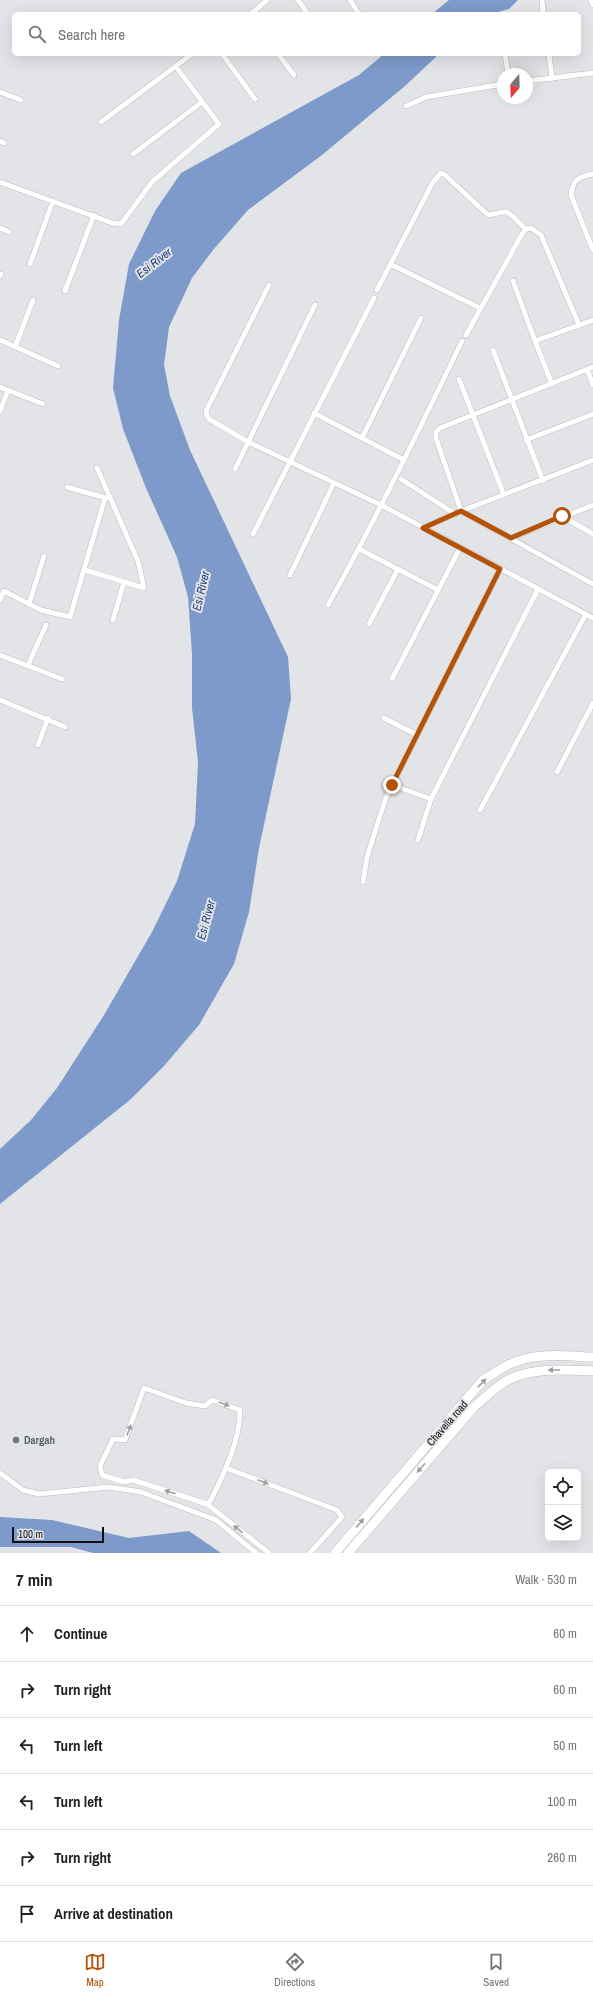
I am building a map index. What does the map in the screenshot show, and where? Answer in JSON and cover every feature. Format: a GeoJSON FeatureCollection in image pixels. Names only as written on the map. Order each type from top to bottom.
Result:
{"type":"FeatureCollection","features":[{"type":"Feature","properties":{"kind":"highway","name":"Chavella road"},"geometry":{"type":"LineString","coordinates":[[335,1553],[483,1380],[508,1364],[521,1359],[545,1355],[593,1357]]}},
{"type":"Feature","properties":{"kind":"highway","name":"Chavella road"},"geometry":{"type":"LineString","coordinates":[[348,1553],[474,1407],[496,1388],[507,1381],[527,1373],[549,1369],[593,1371]]}},
{"type":"Feature","properties":{"kind":"street"},"geometry":{"type":"LineString","coordinates":[[253,12],[267,0]]}},
{"type":"Feature","properties":{"kind":"street"},"geometry":{"type":"LineString","coordinates":[[298,0],[307,12]]}},
{"type":"Feature","properties":{"kind":"street"},"geometry":{"type":"LineString","coordinates":[[350,0],[358,12]]}},
{"type":"Feature","properties":{"kind":"street"},"geometry":{"type":"LineString","coordinates":[[542,0],[543,12]]}},
{"type":"Feature","properties":{"kind":"street"},"geometry":{"type":"LineString","coordinates":[[590,0],[593,5]]}},
{"type":"Feature","properties":{"kind":"street"},"geometry":{"type":"LineString","coordinates":[[101,122],[190,56]]}},
{"type":"Feature","properties":{"kind":"street"},"geometry":{"type":"LineString","coordinates":[[223,56],[255,99]]}},
{"type":"Feature","properties":{"kind":"street"},"geometry":{"type":"LineString","coordinates":[[280,56],[294,75]]}},
{"type":"Feature","properties":{"kind":"street"},"geometry":{"type":"LineString","coordinates":[[505,56],[507,68]]}},
{"type":"Feature","properties":{"kind":"street"},"geometry":{"type":"LineString","coordinates":[[549,56],[552,78]]}},
{"type":"Feature","properties":{"kind":"street"},"geometry":{"type":"LineString","coordinates":[[0,182],[94,215],[112,223],[121,224],[152,182],[219,124],[176,67]]}},
{"type":"Feature","properties":{"kind":"street"},"geometry":{"type":"LineString","coordinates":[[533,80],[593,73]]}},
{"type":"Feature","properties":{"kind":"street"},"geometry":{"type":"LineString","coordinates":[[406,106],[426,98],[497,85]]}},
{"type":"Feature","properties":{"kind":"street"},"geometry":{"type":"LineString","coordinates":[[0,92],[21,100]]}},
{"type":"Feature","properties":{"kind":"street"},"geometry":{"type":"LineString","coordinates":[[133,154],[202,102]]}},
{"type":"Feature","properties":{"kind":"street"},"geometry":{"type":"LineString","coordinates":[[377,290],[433,182],[441,173],[445,174],[487,214],[495,215],[501,212],[508,212],[512,214],[519,225],[526,229],[530,228],[541,235],[579,325]]}},
{"type":"Feature","properties":{"kind":"street"},"geometry":{"type":"LineString","coordinates":[[593,174],[579,177],[572,186],[571,195],[593,250]]}},
{"type":"Feature","properties":{"kind":"street"},"geometry":{"type":"LineString","coordinates":[[30,264],[52,201]]}},
{"type":"Feature","properties":{"kind":"street"},"geometry":{"type":"LineString","coordinates":[[65,291],[94,215]]}},
{"type":"Feature","properties":{"kind":"street"},"geometry":{"type":"LineString","coordinates":[[0,228],[9,232]]}},
{"type":"Feature","properties":{"kind":"street"},"geometry":{"type":"LineString","coordinates":[[466,335],[526,229]]}},
{"type":"Feature","properties":{"kind":"street"},"geometry":{"type":"LineString","coordinates":[[390,264],[480,308]]}},
{"type":"Feature","properties":{"kind":"street"},"geometry":{"type":"LineString","coordinates":[[513,281],[552,384]]}},
{"type":"Feature","properties":{"kind":"street"},"geometry":{"type":"LineString","coordinates":[[269,285],[207,409],[206,414],[209,419],[248,442],[381,505],[593,618]]}},
{"type":"Feature","properties":{"kind":"street"},"geometry":{"type":"LineString","coordinates":[[253,534],[289,461],[374,298]]}},
{"type":"Feature","properties":{"kind":"street"},"geometry":{"type":"LineString","coordinates":[[15,347],[33,300]]}},
{"type":"Feature","properties":{"kind":"street"},"geometry":{"type":"LineString","coordinates":[[235,469],[316,305]]}},
{"type":"Feature","properties":{"kind":"street"},"geometry":{"type":"LineString","coordinates":[[362,438],[421,318]]}},
{"type":"Feature","properties":{"kind":"street"},"geometry":{"type":"LineString","coordinates":[[535,341],[593,320]]}},
{"type":"Feature","properties":{"kind":"street"},"geometry":{"type":"LineString","coordinates":[[0,340],[58,366]]}},
{"type":"Feature","properties":{"kind":"street"},"geometry":{"type":"LineString","coordinates":[[328,605],[359,549],[462,340]]}},
{"type":"Feature","properties":{"kind":"street"},"geometry":{"type":"LineString","coordinates":[[493,350],[542,481]]}},
{"type":"Feature","properties":{"kind":"street"},"geometry":{"type":"LineString","coordinates":[[593,367],[440,428],[436,432],[436,438],[461,511],[593,584]]}},
{"type":"Feature","properties":{"kind":"street"},"geometry":{"type":"LineString","coordinates":[[587,370],[593,385]]}},
{"type":"Feature","properties":{"kind":"street"},"geometry":{"type":"LineString","coordinates":[[459,379],[504,495]]}},
{"type":"Feature","properties":{"kind":"street"},"geometry":{"type":"LineString","coordinates":[[0,387],[43,404]]}},
{"type":"Feature","properties":{"kind":"street"},"geometry":{"type":"LineString","coordinates":[[0,411],[8,390]]}},
{"type":"Feature","properties":{"kind":"street"},"geometry":{"type":"LineString","coordinates":[[314,414],[404,460]]}},
{"type":"Feature","properties":{"kind":"street"},"geometry":{"type":"LineString","coordinates":[[526,440],[593,414]]}},
{"type":"Feature","properties":{"kind":"street"},"geometry":{"type":"LineString","coordinates":[[423,528],[461,511],[542,481],[593,460]]}},
{"type":"Feature","properties":{"kind":"street"},"geometry":{"type":"LineString","coordinates":[[85,570],[144,588],[138,561],[107,497],[97,468]]}},
{"type":"Feature","properties":{"kind":"street"},"geometry":{"type":"LineString","coordinates":[[401,479],[455,514]]}},
{"type":"Feature","properties":{"kind":"street"},"geometry":{"type":"LineString","coordinates":[[290,575],[334,483]]}},
{"type":"Feature","properties":{"kind":"street"},"geometry":{"type":"LineString","coordinates":[[67,487],[107,497]]}},
{"type":"Feature","properties":{"kind":"street"},"geometry":{"type":"LineString","coordinates":[[0,600],[2,590],[41,610],[70,617],[107,497]]}},
{"type":"Feature","properties":{"kind":"street"},"geometry":{"type":"LineString","coordinates":[[511,538],[562,516],[593,505]]}},
{"type":"Feature","properties":{"kind":"street"},"geometry":{"type":"LineString","coordinates":[[562,516],[593,534]]}},
{"type":"Feature","properties":{"kind":"street"},"geometry":{"type":"LineString","coordinates":[[392,679],[460,548]]}},
{"type":"Feature","properties":{"kind":"street"},"geometry":{"type":"LineString","coordinates":[[359,549],[438,590]]}},
{"type":"Feature","properties":{"kind":"street"},"geometry":{"type":"LineString","coordinates":[[29,604],[44,556]]}},
{"type":"Feature","properties":{"kind":"street"},"geometry":{"type":"LineString","coordinates":[[369,624],[398,569]]}},
{"type":"Feature","properties":{"kind":"street"},"geometry":{"type":"LineString","coordinates":[[363,882],[367,857],[385,800],[500,569]]}},
{"type":"Feature","properties":{"kind":"street"},"geometry":{"type":"LineString","coordinates":[[113,620],[124,582]]}},
{"type":"Feature","properties":{"kind":"street"},"geometry":{"type":"LineString","coordinates":[[418,840],[431,799],[538,589]]}},
{"type":"Feature","properties":{"kind":"street"},"geometry":{"type":"LineString","coordinates":[[480,810],[586,614]]}},
{"type":"Feature","properties":{"kind":"street"},"geometry":{"type":"LineString","coordinates":[[28,666],[46,625]]}},
{"type":"Feature","properties":{"kind":"street"},"geometry":{"type":"LineString","coordinates":[[0,655],[62,679]]}},
{"type":"Feature","properties":{"kind":"street"},"geometry":{"type":"LineString","coordinates":[[0,700],[48,718],[66,727]]}},
{"type":"Feature","properties":{"kind":"street"},"geometry":{"type":"LineString","coordinates":[[557,772],[593,703]]}},
{"type":"Feature","properties":{"kind":"street"},"geometry":{"type":"LineString","coordinates":[[38,745],[48,718]]}},
{"type":"Feature","properties":{"kind":"street"},"geometry":{"type":"LineString","coordinates":[[384,718],[417,735]]}},
{"type":"Feature","properties":{"kind":"street"},"geometry":{"type":"LineString","coordinates":[[392,785],[431,799]]}},
{"type":"Feature","properties":{"kind":"street"},"geometry":{"type":"LineString","coordinates":[[207,1504],[211,1500],[226,1468],[240,1422],[240,1410],[212,1400],[205,1406],[186,1402],[144,1388],[125,1440],[113,1439],[100,1466],[102,1475],[124,1482],[133,1480],[207,1504],[269,1553]]}},
{"type":"Feature","properties":{"kind":"street"},"geometry":{"type":"LineString","coordinates":[[226,1468],[337,1510],[342,1517],[310,1553]]}},
{"type":"Feature","properties":{"kind":"street"},"geometry":{"type":"LineString","coordinates":[[0,1473],[23,1490],[39,1494],[109,1487],[141,1492],[216,1520],[256,1553]]}},
{"type":"Feature","properties":{"kind":"water"},"geometry":{"type":"Polygon","coordinates":[[[449,0],[518,0],[509,9],[498,12],[434,12],[449,0]]]}},
{"type":"Feature","properties":{"kind":"water","name":"Esi River"},"geometry":{"type":"Polygon","coordinates":[[[382,56],[437,56],[405,86],[322,155],[248,210],[213,250],[192,278],[169,327],[164,365],[170,396],[190,450],[288,657],[291,699],[259,848],[249,912],[234,964],[199,1025],[164,1066],[131,1099],[0,1204],[0,1149],[31,1120],[57,1088],[104,1015],[152,932],[177,881],[195,824],[198,762],[192,708],[192,654],[188,597],[177,557],[146,488],[123,429],[113,388],[119,320],[129,264],[155,211],[181,173],[359,75],[382,56]]]}},
{"type":"Feature","properties":{"kind":"water"},"geometry":{"type":"Polygon","coordinates":[[[0,1517],[52,1520],[129,1538],[189,1531],[221,1553],[93,1553],[71,1547],[0,1547],[0,1517]]]}},
{"type":"Feature","properties":{"kind":"place","name":"Dargah"},"geometry":{"type":"Point","coordinates":[16,1440]}},
{"type":"Feature","properties":{"kind":"route"},"geometry":{"type":"LineString","coordinates":[[392,785],[500,569],[423,528],[461,511],[511,538],[562,516]]}}]}
